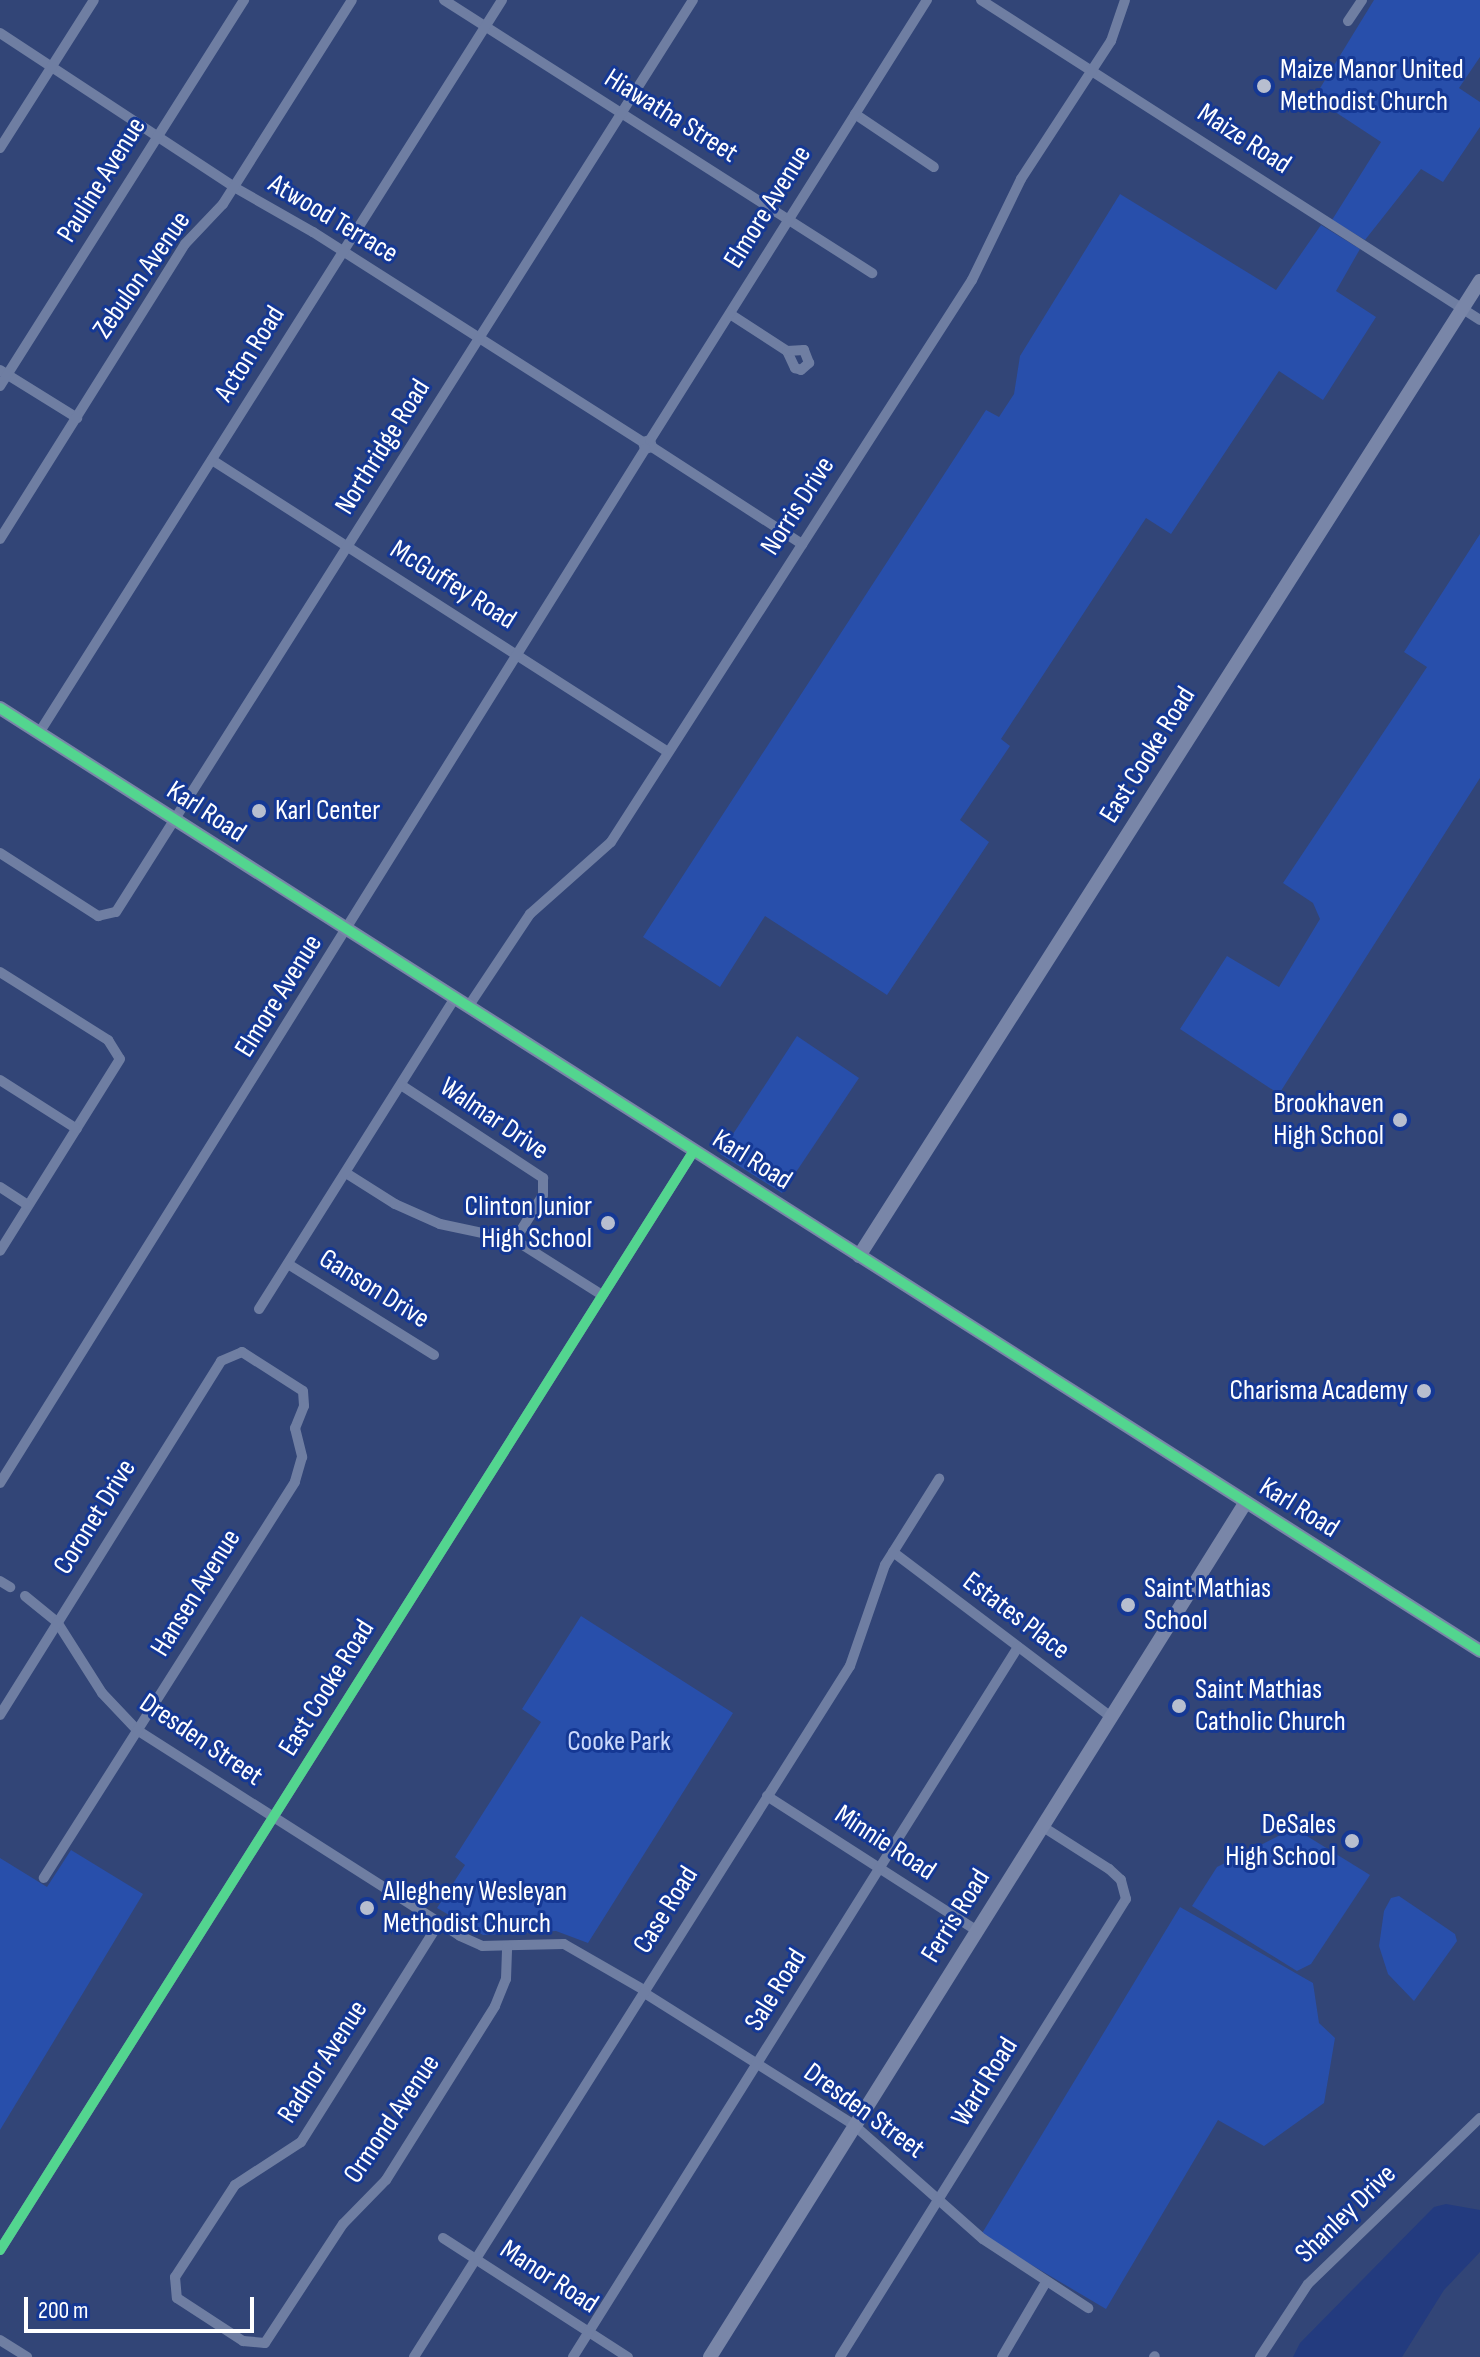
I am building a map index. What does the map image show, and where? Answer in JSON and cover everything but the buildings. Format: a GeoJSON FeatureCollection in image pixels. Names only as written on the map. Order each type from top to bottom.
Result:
{"type":"FeatureCollection","features":[{"type":"Feature","properties":{"kind":"main road","name":"East Cooke Road"},"geometry":{"type":"LineString","coordinates":[[859,1256],[1480,281]]}},
{"type":"Feature","properties":{"kind":"main road","name":"Karl Road"},"geometry":{"type":"LineString","coordinates":[[0,708],[1480,1651]]}},
{"type":"Feature","properties":{"kind":"main road","name":"Ferris Road"},"geometry":{"type":"LineString","coordinates":[[710,2357],[1246,1502]]}},
{"type":"Feature","properties":{"kind":"street"},"geometry":{"type":"LineString","coordinates":[[0,148],[94,0]]}},
{"type":"Feature","properties":{"kind":"street","name":"Pauline Avenue"},"geometry":{"type":"LineString","coordinates":[[0,386],[4,372],[244,0]]}},
{"type":"Feature","properties":{"kind":"street","name":"Zebulon Avenue"},"geometry":{"type":"LineString","coordinates":[[0,539],[185,244],[234,187],[352,0]]}},
{"type":"Feature","properties":{"kind":"street","name":"Hiawatha Street"},"geometry":{"type":"LineString","coordinates":[[444,0],[872,273]]}},
{"type":"Feature","properties":{"kind":"street","name":"Acton Road"},"geometry":{"type":"LineString","coordinates":[[39,733],[502,0]]}},
{"type":"Feature","properties":{"kind":"street","name":"Northridge Road"},"geometry":{"type":"LineString","coordinates":[[0,853],[98,916],[110,917],[175,821],[693,0]]}},
{"type":"Feature","properties":{"kind":"street","name":"Elmore Avenue"},"geometry":{"type":"LineString","coordinates":[[0,1483],[347,931],[406,826],[927,0]]}},
{"type":"Feature","properties":{"kind":"street","name":"Maize Road"},"geometry":{"type":"LineString","coordinates":[[981,0],[1480,320]]}},
{"type":"Feature","properties":{"kind":"street","name":"Norris Drive"},"geometry":{"type":"LineString","coordinates":[[468,1007],[530,914],[611,842],[972,280],[1009,199],[1090,69],[1111,41],[1125,0]]}},
{"type":"Feature","properties":{"kind":"street"},"geometry":{"type":"LineString","coordinates":[[1348,21],[1362,0]]}},
{"type":"Feature","properties":{"kind":"street","name":"Atwood Terrace"},"geometry":{"type":"LineString","coordinates":[[0,33],[157,138],[343,251],[802,544]]}},
{"type":"Feature","properties":{"kind":"street"},"geometry":{"type":"LineString","coordinates":[[855,114],[934,167]]}},
{"type":"Feature","properties":{"kind":"street"},"geometry":{"type":"LineString","coordinates":[[730,314],[787,351]]}},
{"type":"Feature","properties":{"kind":"street"},"geometry":{"type":"LineString","coordinates":[[4,372],[77,418]]}},
{"type":"Feature","properties":{"kind":"street","name":"McGuffey Road"},"geometry":{"type":"LineString","coordinates":[[212,460],[668,752]]}},
{"type":"Feature","properties":{"kind":"street"},"geometry":{"type":"LineString","coordinates":[[0,972],[115,1045],[118,1065],[0,1251]]}},
{"type":"Feature","properties":{"kind":"street"},"geometry":{"type":"LineString","coordinates":[[259,1309],[454,999]]}},
{"type":"Feature","properties":{"kind":"street"},"geometry":{"type":"LineString","coordinates":[[0,1080],[77,1129]]}},
{"type":"Feature","properties":{"kind":"street","name":"Walmar Drive"},"geometry":{"type":"LineString","coordinates":[[401,1085],[543,1178],[543,1195],[515,1240]]}},
{"type":"Feature","properties":{"kind":"street","name":"East Cooke Road"},"geometry":{"type":"LineString","coordinates":[[0,2250],[693,1152]]}},
{"type":"Feature","properties":{"kind":"street"},"geometry":{"type":"LineString","coordinates":[[346,1173],[395,1204],[440,1224],[515,1240],[602,1295]]}},
{"type":"Feature","properties":{"kind":"street"},"geometry":{"type":"LineString","coordinates":[[0,1187],[28,1205]]}},
{"type":"Feature","properties":{"kind":"street","name":"Ganson Drive"},"geometry":{"type":"LineString","coordinates":[[288,1264],[434,1355]]}},
{"type":"Feature","properties":{"kind":"street","name":"Coronet Drive"},"geometry":{"type":"LineString","coordinates":[[0,1715],[221,1361],[236,1351]]}},
{"type":"Feature","properties":{"kind":"street","name":"Hansen Avenue"},"geometry":{"type":"LineString","coordinates":[[44,1878],[301,1468],[295,1428],[304,1406],[303,1391],[236,1351]]}},
{"type":"Feature","properties":{"kind":"street","name":"Case Road"},"geometry":{"type":"LineString","coordinates":[[414,2357],[850,1666],[893,1552],[939,1479]]}},
{"type":"Feature","properties":{"kind":"street","name":"Estates Place"},"geometry":{"type":"LineString","coordinates":[[893,1552],[1111,1717]]}},
{"type":"Feature","properties":{"kind":"street","name":"Dresden Street"},"geometry":{"type":"LineString","coordinates":[[25,1596],[57,1622],[102,1693],[137,1730],[439,1923],[482,1946],[507,1947],[542,1941],[564,1944],[643,1991],[854,2125],[983,2239],[1088,2308]]}},
{"type":"Feature","properties":{"kind":"street","name":"Sale Road"},"geometry":{"type":"LineString","coordinates":[[573,2357],[1018,1647]]}},
{"type":"Feature","properties":{"kind":"street","name":"Minnie Road"},"geometry":{"type":"LineString","coordinates":[[767,1796],[977,1931]]}},
{"type":"Feature","properties":{"kind":"street","name":"Ward Road"},"geometry":{"type":"LineString","coordinates":[[840,2357],[1126,1899],[1121,1880],[1043,1827]]}},
{"type":"Feature","properties":{"kind":"street","name":"Radnor Avenue"},"geometry":{"type":"LineString","coordinates":[[262,2345],[243,2341],[188,2307],[172,2284],[235,2185],[301,2142],[439,1923]]}},
{"type":"Feature","properties":{"kind":"street","name":"Ormond Avenue"},"geometry":{"type":"LineString","coordinates":[[262,2345],[343,2224],[386,2180],[495,2006],[506,1979],[507,1947]]}},
{"type":"Feature","properties":{"kind":"street","name":"Shanley Drive"},"geometry":{"type":"LineString","coordinates":[[1260,2357],[1308,2284],[1480,2118]]}},
{"type":"Feature","properties":{"kind":"street","name":"Manor Road"},"geometry":{"type":"LineString","coordinates":[[443,2238],[628,2357]]}},
{"type":"Feature","properties":{"kind":"street"},"geometry":{"type":"LineString","coordinates":[[1002,2357],[1046,2282]]}},
{"type":"Feature","properties":{"kind":"street"},"geometry":{"type":"LineString","coordinates":[[0,2340],[27,2357]]}},
{"type":"Feature","properties":{"kind":"green space"},"geometry":{"type":"Polygon","coordinates":[[[1374,0],[1480,0],[1480,57],[1459,88],[1480,102],[1480,127],[1443,182],[1421,169],[1365,240],[1332,220],[1381,142],[1314,98],[1374,0]]]}},
{"type":"Feature","properties":{"kind":"green space"},"geometry":{"type":"Polygon","coordinates":[[[1120,194],[1276,290],[1321,225],[1360,249],[1336,291],[1376,317],[1323,400],[1279,371],[1171,534],[1146,518],[1001,739],[1010,746],[960,820],[989,842],[887,995],[765,916],[720,987],[643,937],[986,410],[999,417],[1014,394],[1020,356],[1120,194]]]}},
{"type":"Feature","properties":{"kind":"green space"},"geometry":{"type":"Polygon","coordinates":[[[1480,534],[1480,778],[1279,1094],[1180,1029],[1227,956],[1279,987],[1320,919],[1313,903],[1283,883],[1427,667],[1404,652],[1480,534]]]}},
{"type":"Feature","properties":{"kind":"green space"},"geometry":{"type":"Polygon","coordinates":[[[797,1036],[859,1078],[782,1193],[720,1154],[797,1036]]]}},
{"type":"Feature","properties":{"kind":"green space","name":"Cooke Park"},"geometry":{"type":"Polygon","coordinates":[[[581,1616],[733,1713],[588,1943],[556,1931],[483,1935],[437,1908],[465,1865],[455,1857],[541,1722],[522,1709],[581,1616]]]}},
{"type":"Feature","properties":{"kind":"green space"},"geometry":{"type":"Polygon","coordinates":[[[1294,1828],[1370,1875],[1311,1964],[1297,1971],[1192,1906],[1217,1867],[1294,1828]]]}},
{"type":"Feature","properties":{"kind":"green space"},"geometry":{"type":"Polygon","coordinates":[[[71,1850],[143,1894],[0,2130],[0,1858],[47,1887],[71,1850]]]}},
{"type":"Feature","properties":{"kind":"green space"},"geometry":{"type":"Polygon","coordinates":[[[1399,1896],[1455,1934],[1457,1941],[1414,2001],[1388,1974],[1379,1946],[1384,1911],[1391,1898],[1399,1896]]]}},
{"type":"Feature","properties":{"kind":"green space"},"geometry":{"type":"Polygon","coordinates":[[[1180,1907],[1313,1983],[1319,2023],[1335,2038],[1324,2103],[1264,2146],[1218,2120],[1106,2309],[981,2235],[1180,1907]]]}},
{"type":"Feature","properties":{"kind":"shaded area"},"geometry":{"type":"Polygon","coordinates":[[[1446,2204],[1480,2210],[1480,2252],[1444,2290],[1402,2357],[1293,2357],[1300,2343],[1434,2207],[1446,2204]]]}},
{"type":"Feature","properties":{"kind":"cycle path"},"geometry":{"type":"LineString","coordinates":[[0,708],[1480,1651]]}},
{"type":"Feature","properties":{"kind":"cycle path"},"geometry":{"type":"LineString","coordinates":[[0,2250],[693,1152]]}},
{"type":"Feature","properties":{"kind":"place","name":"Maize Manor United Methodist Church"},"geometry":{"type":"Point","coordinates":[1264,86]}},
{"type":"Feature","properties":{"kind":"place","name":"Karl Center"},"geometry":{"type":"Point","coordinates":[259,811]}},
{"type":"Feature","properties":{"kind":"place","name":"Brookhaven High School"},"geometry":{"type":"Point","coordinates":[1400,1120]}},
{"type":"Feature","properties":{"kind":"place","name":"Clinton Junior High School"},"geometry":{"type":"Point","coordinates":[608,1223]}},
{"type":"Feature","properties":{"kind":"place","name":"Charisma Academy"},"geometry":{"type":"Point","coordinates":[1424,1391]}},
{"type":"Feature","properties":{"kind":"place","name":"Saint Mathias School"},"geometry":{"type":"Point","coordinates":[1128,1605]}},
{"type":"Feature","properties":{"kind":"place","name":"Saint Mathias Catholic Church"},"geometry":{"type":"Point","coordinates":[1179,1706]}},
{"type":"Feature","properties":{"kind":"place","name":"DeSales High School"},"geometry":{"type":"Point","coordinates":[1352,1841]}},
{"type":"Feature","properties":{"kind":"place","name":"Allegheny Wesleyan Methodist Church"},"geometry":{"type":"Point","coordinates":[367,1908]}}]}
